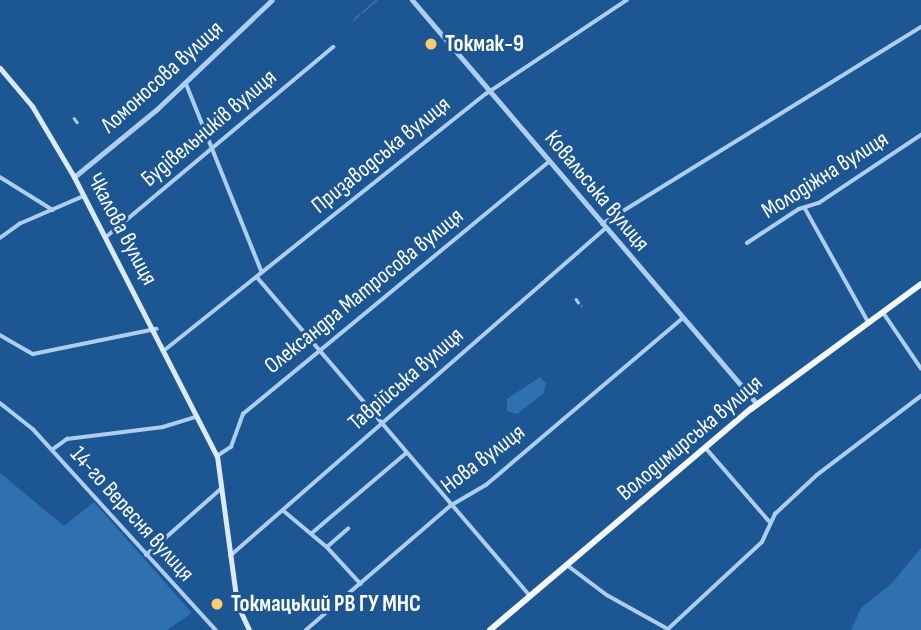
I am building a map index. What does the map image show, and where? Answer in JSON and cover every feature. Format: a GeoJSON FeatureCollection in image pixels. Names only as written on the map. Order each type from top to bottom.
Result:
{"type":"FeatureCollection","features":[{"type":"Feature","properties":{"kind":"main road","name":"Чкалова вулиця"},"geometry":{"type":"LineString","coordinates":[[0,68],[32,106],[74,177],[156,329],[217,456],[224,487],[237,604],[249,630]]}},
{"type":"Feature","properties":{"kind":"main road","name":"Володимирська вулиця"},"geometry":{"type":"LineString","coordinates":[[490,630],[757,404],[921,284]]}},
{"type":"Feature","properties":{"kind":"street","name":"Ломоносова вулиця"},"geometry":{"type":"LineString","coordinates":[[74,177],[185,81],[272,0]]}},
{"type":"Feature","properties":{"kind":"street","name":"Ковальська вулиця"},"geometry":{"type":"LineString","coordinates":[[412,0],[757,404]]}},
{"type":"Feature","properties":{"kind":"street","name":"Призаводська вулиця"},"geometry":{"type":"LineString","coordinates":[[166,349],[490,91],[627,0]]}},
{"type":"Feature","properties":{"kind":"street","name":"Таврійська вулиця"},"geometry":{"type":"LineString","coordinates":[[230,556],[604,226],[921,27]]}},
{"type":"Feature","properties":{"kind":"street","name":"Будівельників вулиця"},"geometry":{"type":"LineString","coordinates":[[106,237],[333,47]]}},
{"type":"Feature","properties":{"kind":"street"},"geometry":{"type":"LineString","coordinates":[[185,81],[214,147],[262,272]]}},
{"type":"Feature","properties":{"kind":"street","name":"Молодіжна вулиця"},"geometry":{"type":"LineString","coordinates":[[747,243],[921,135]]}},
{"type":"Feature","properties":{"kind":"street","name":"Олександра Матросова вулиця"},"geometry":{"type":"LineString","coordinates":[[217,456],[231,447],[243,414],[549,162]]}},
{"type":"Feature","properties":{"kind":"street"},"geometry":{"type":"LineString","coordinates":[[0,177],[53,210]]}},
{"type":"Feature","properties":{"kind":"street"},"geometry":{"type":"LineString","coordinates":[[0,238],[19,224],[84,196]]}},
{"type":"Feature","properties":{"kind":"street"},"geometry":{"type":"LineString","coordinates":[[805,208],[868,321]]}},
{"type":"Feature","properties":{"kind":"street"},"geometry":{"type":"LineString","coordinates":[[257,277],[380,425],[530,596]]}},
{"type":"Feature","properties":{"kind":"street"},"geometry":{"type":"LineString","coordinates":[[882,311],[921,368]]}},
{"type":"Feature","properties":{"kind":"street","name":"Нова вулиця"},"geometry":{"type":"LineString","coordinates":[[306,630],[450,506],[486,485],[683,318]]}},
{"type":"Feature","properties":{"kind":"street"},"geometry":{"type":"LineString","coordinates":[[0,335],[33,354],[156,329]]}},
{"type":"Feature","properties":{"kind":"street"},"geometry":{"type":"LineString","coordinates":[[567,565],[607,595],[668,629],[762,542],[769,522],[817,475],[921,396]]}},
{"type":"Feature","properties":{"kind":"street","name":"14-го Вересня вулиця"},"geometry":{"type":"LineString","coordinates":[[0,403],[52,451],[216,630]]}},
{"type":"Feature","properties":{"kind":"street","name":"14-го Вересня вулиця"},"geometry":{"type":"LineString","coordinates":[[52,451],[67,439],[163,427],[198,417]]}},
{"type":"Feature","properties":{"kind":"street"},"geometry":{"type":"LineString","coordinates":[[705,447],[769,522]]}},
{"type":"Feature","properties":{"kind":"street"},"geometry":{"type":"LineString","coordinates":[[312,533],[405,454]]}},
{"type":"Feature","properties":{"kind":"street"},"geometry":{"type":"LineString","coordinates":[[146,555],[224,487]]}},
{"type":"Feature","properties":{"kind":"street"},"geometry":{"type":"LineString","coordinates":[[284,511],[327,547],[360,584]]}},
{"type":"Feature","properties":{"kind":"street"},"geometry":{"type":"LineString","coordinates":[[327,547],[348,529]]}},
{"type":"Feature","properties":{"kind":"shaded area"},"geometry":{"type":"Polygon","coordinates":[[[540,377],[546,383],[544,393],[517,414],[507,411],[507,399],[540,377]]]}},
{"type":"Feature","properties":{"kind":"shaded area"},"geometry":{"type":"Polygon","coordinates":[[[0,473],[64,526],[94,502],[192,613],[167,630],[0,630],[0,473]]]}},
{"type":"Feature","properties":{"kind":"shaded area"},"geometry":{"type":"Polygon","coordinates":[[[921,548],[921,630],[851,630],[861,608],[891,584],[921,548]]]}},
{"type":"Feature","properties":{"kind":"waterway"},"geometry":{"type":"LineString","coordinates":[[362,13],[377,0]]}},
{"type":"Feature","properties":{"kind":"waterway"},"geometry":{"type":"LineString","coordinates":[[354,20],[360,14]]}},
{"type":"Feature","properties":{"kind":"tunnel"},"geometry":{"type":"LineString","coordinates":[[578,302],[584,308]]}},
{"type":"Feature","properties":{"kind":"place","name":"Токмак-9"},"geometry":{"type":"Point","coordinates":[431,44]}},
{"type":"Feature","properties":{"kind":"place","name":"Токмацький РВ ГУ МНС"},"geometry":{"type":"Point","coordinates":[217,604]}}]}
